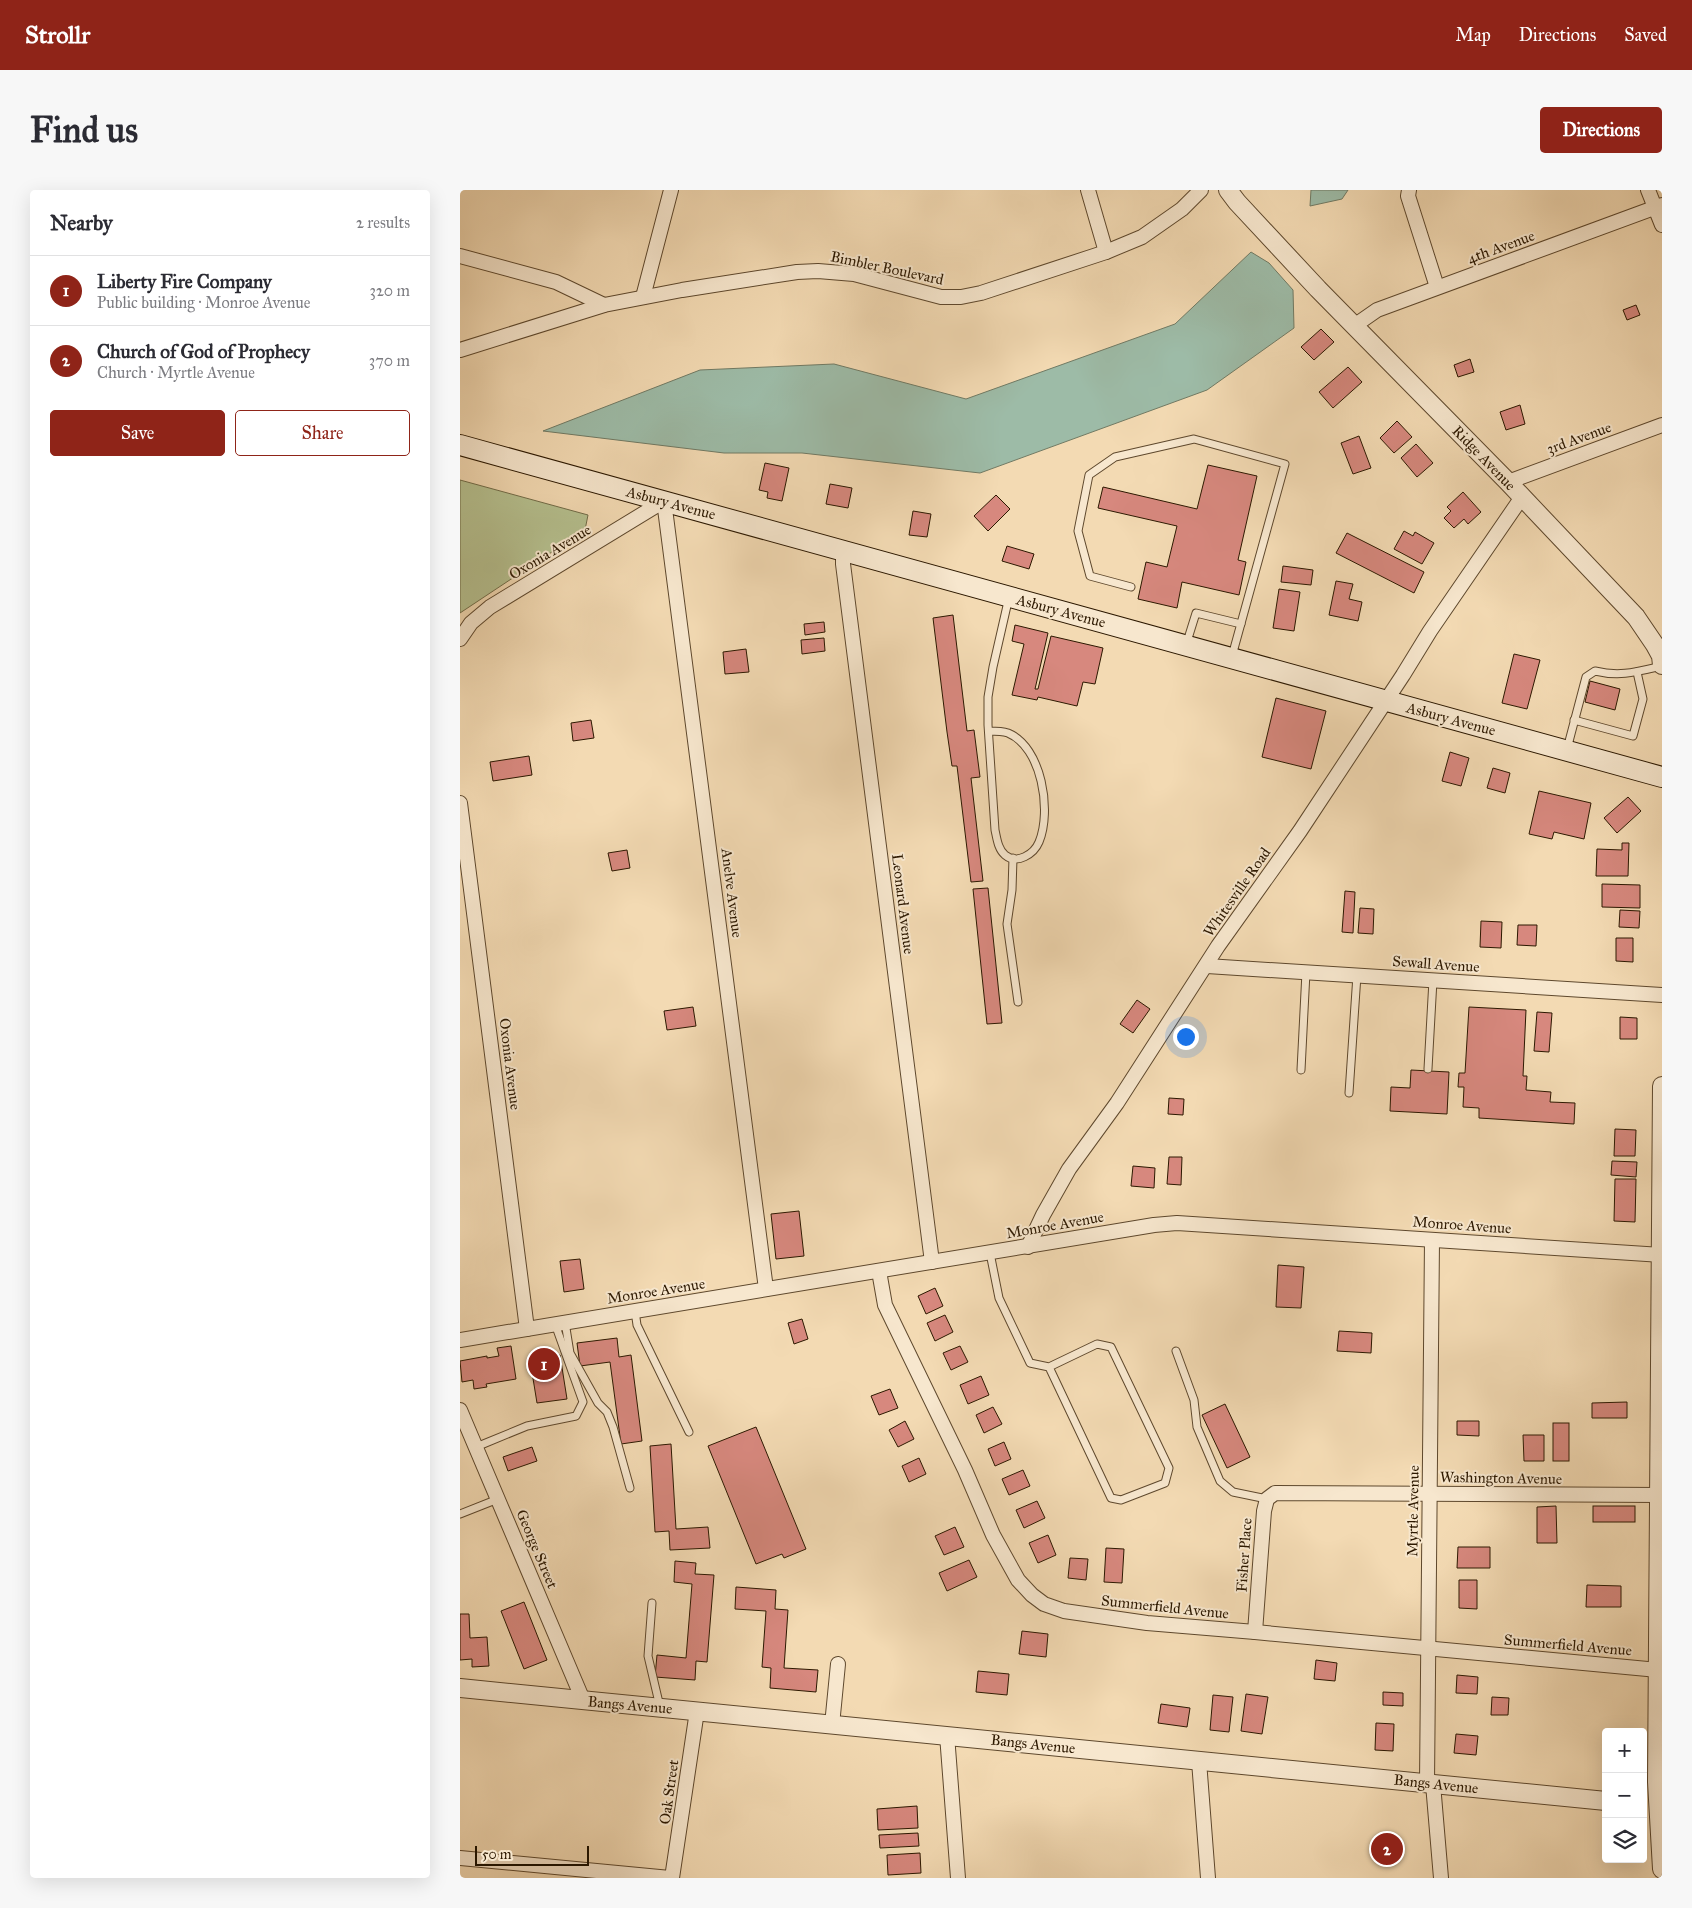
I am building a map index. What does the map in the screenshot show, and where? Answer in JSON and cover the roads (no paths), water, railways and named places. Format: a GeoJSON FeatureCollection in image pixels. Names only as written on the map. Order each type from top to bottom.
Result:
{"type":"FeatureCollection","features":[{"type":"Feature","properties":{"kind":"main road","name":"Asbury Avenue"},"geometry":{"type":"LineString","coordinates":[[460,444],[1662,777]]}},
{"type":"Feature","properties":{"kind":"street"},"geometry":{"type":"LineString","coordinates":[[642,297],[671,190]]}},
{"type":"Feature","properties":{"kind":"street"},"geometry":{"type":"LineString","coordinates":[[1088,190],[1106,252]]}},
{"type":"Feature","properties":{"kind":"street","name":"Bimbler Boulevard"},"geometry":{"type":"LineString","coordinates":[[460,350],[604,305],[642,297],[787,274],[818,271],[854,274],[941,297],[961,297],[981,293],[1106,252],[1142,237],[1182,209],[1201,190]]}},
{"type":"Feature","properties":{"kind":"street","name":"Ridge Avenue"},"geometry":{"type":"LineString","coordinates":[[1228,190],[1237,202],[1354,326],[1508,482],[1636,617],[1661,656],[1662,665]]}},
{"type":"Feature","properties":{"kind":"street"},"geometry":{"type":"LineString","coordinates":[[1409,190],[1408,196],[1437,287]]}},
{"type":"Feature","properties":{"kind":"street"},"geometry":{"type":"LineString","coordinates":[[1648,190],[1659,207],[1662,225]]}},
{"type":"Feature","properties":{"kind":"street","name":"4th Avenue"},"geometry":{"type":"LineString","coordinates":[[1354,326],[1377,310],[1659,207]]}},
{"type":"Feature","properties":{"kind":"street"},"geometry":{"type":"LineString","coordinates":[[460,256],[556,282],[604,305]]}},
{"type":"Feature","properties":{"kind":"street","name":"3rd Avenue"},"geometry":{"type":"LineString","coordinates":[[1508,482],[1662,425]]}},
{"type":"Feature","properties":{"kind":"street","name":"Whitesville Road"},"geometry":{"type":"LineString","coordinates":[[1028,1247],[1043,1215],[1069,1169],[1117,1103],[1207,966],[1218,946],[1300,831],[1430,631],[1522,497]]}},
{"type":"Feature","properties":{"kind":"street","name":"Oxonia Avenue"},"geometry":{"type":"LineString","coordinates":[[460,639],[471,623],[490,607],[664,501]]}},
{"type":"Feature","properties":{"kind":"street","name":"Anelve Avenue"},"geometry":{"type":"LineString","coordinates":[[664,501],[766,1289]]}},
{"type":"Feature","properties":{"kind":"street","name":"Leonard Avenue"},"geometry":{"type":"LineString","coordinates":[[843,550],[843,564],[932,1262]]}},
{"type":"Feature","properties":{"kind":"street","name":"Oxonia Avenue"},"geometry":{"type":"LineString","coordinates":[[460,803],[527,1329]]}},
{"type":"Feature","properties":{"kind":"street","name":"Sewall Avenue"},"geometry":{"type":"LineString","coordinates":[[1207,966],[1662,995]]}},
{"type":"Feature","properties":{"kind":"street"},"geometry":{"type":"LineString","coordinates":[[1662,1086],[1658,1670],[1660,1698],[1654,1806],[1662,1869]]}},
{"type":"Feature","properties":{"kind":"street","name":"Monroe Avenue"},"geometry":{"type":"LineString","coordinates":[[460,1340],[1154,1225],[1177,1223],[1661,1255]]}},
{"type":"Feature","properties":{"kind":"street","name":"Myrtle Avenue"},"geometry":{"type":"LineString","coordinates":[[1432,1240],[1428,1648],[1430,1784],[1441,1878]]}},
{"type":"Feature","properties":{"kind":"street","name":"Summerfield Avenue"},"geometry":{"type":"LineString","coordinates":[[879,1271],[885,1304],[965,1470],[993,1535],[1018,1580],[1032,1595],[1044,1604],[1064,1611],[1147,1623],[1658,1670]]}},
{"type":"Feature","properties":{"kind":"street","name":"George Street"},"geometry":{"type":"LineString","coordinates":[[460,1410],[583,1700]]}},
{"type":"Feature","properties":{"kind":"street","name":"Washington Avenue"},"geometry":{"type":"LineString","coordinates":[[1267,1499],[1275,1493],[1660,1491]]}},
{"type":"Feature","properties":{"kind":"street","name":"Fisher Place"},"geometry":{"type":"LineString","coordinates":[[1255,1632],[1264,1511],[1267,1499]]}},
{"type":"Feature","properties":{"kind":"street"},"geometry":{"type":"LineString","coordinates":[[832,1724],[838,1664]]}},
{"type":"Feature","properties":{"kind":"street","name":"Bangs Avenue"},"geometry":{"type":"LineString","coordinates":[[460,1688],[1602,1801]]}},
{"type":"Feature","properties":{"kind":"street","name":"Oak Street"},"geometry":{"type":"LineString","coordinates":[[460,1858],[671,1878],[678,1846],[697,1711]]}},
{"type":"Feature","properties":{"kind":"street"},"geometry":{"type":"LineString","coordinates":[[947,1735],[958,1878]]}},
{"type":"Feature","properties":{"kind":"street"},"geometry":{"type":"LineString","coordinates":[[1199,1761],[1208,1878]]}},
{"type":"Feature","properties":{"kind":"lane"},"geometry":{"type":"LineString","coordinates":[[1131,587],[1090,576],[1078,532],[1089,475],[1115,457],[1194,439],[1285,464],[1232,658]]}},
{"type":"Feature","properties":{"kind":"lane"},"geometry":{"type":"LineString","coordinates":[[989,731],[1009,734],[1023,745],[1032,758],[1043,787],[1046,807],[1044,824],[1038,843],[1031,853],[1024,858],[1013,858],[1005,855],[999,847],[995,830],[989,731],[988,697],[1009,597]]}},
{"type":"Feature","properties":{"kind":"lane"},"geometry":{"type":"LineString","coordinates":[[1186,646],[1196,613],[1241,624]]}},
{"type":"Feature","properties":{"kind":"lane"},"geometry":{"type":"LineString","coordinates":[[1566,751],[1586,677],[1595,670],[1610,675],[1637,672],[1662,665]]}},
{"type":"Feature","properties":{"kind":"lane"},"geometry":{"type":"LineString","coordinates":[[1574,720],[1633,736],[1643,699],[1637,672]]}},
{"type":"Feature","properties":{"kind":"lane"},"geometry":{"type":"LineString","coordinates":[[1013,858],[1012,890],[1007,924],[1018,1002]]}},
{"type":"Feature","properties":{"kind":"lane"},"geometry":{"type":"LineString","coordinates":[[1301,1070],[1306,971]]}},
{"type":"Feature","properties":{"kind":"lane"},"geometry":{"type":"LineString","coordinates":[[1349,1093],[1357,975]]}},
{"type":"Feature","properties":{"kind":"lane"},"geometry":{"type":"LineString","coordinates":[[1428,1069],[1433,980]]}},
{"type":"Feature","properties":{"kind":"lane"},"geometry":{"type":"LineString","coordinates":[[990,1253],[999,1298],[1030,1363],[1049,1367],[1096,1344],[1111,1347],[1169,1468],[1165,1483],[1121,1500],[1111,1498],[1049,1367]]}},
{"type":"Feature","properties":{"kind":"lane"},"geometry":{"type":"LineString","coordinates":[[635,1311],[637,1325],[689,1432]]}},
{"type":"Feature","properties":{"kind":"lane"},"geometry":{"type":"LineString","coordinates":[[476,1447],[527,1426],[576,1416],[583,1402],[560,1323]]}},
{"type":"Feature","properties":{"kind":"lane"},"geometry":{"type":"LineString","coordinates":[[560,1323],[570,1353],[598,1403],[607,1412],[613,1426],[630,1488]]}},
{"type":"Feature","properties":{"kind":"lane"},"geometry":{"type":"LineString","coordinates":[[1176,1350],[1194,1400],[1197,1426],[1220,1481],[1233,1492],[1267,1499]]}},
{"type":"Feature","properties":{"kind":"lane"},"geometry":{"type":"LineString","coordinates":[[460,1514],[498,1500]]}},
{"type":"Feature","properties":{"kind":"lane"},"geometry":{"type":"LineString","coordinates":[[652,1602],[648,1656],[660,1708]]}},
{"type":"Feature","properties":{"kind":"place","name":"Liberty Fire Company"},"geometry":{"type":"Point","coordinates":[544,1364]}},
{"type":"Feature","properties":{"kind":"place","name":"Church of God of Prophecy"},"geometry":{"type":"Point","coordinates":[1387,1849]}}]}
